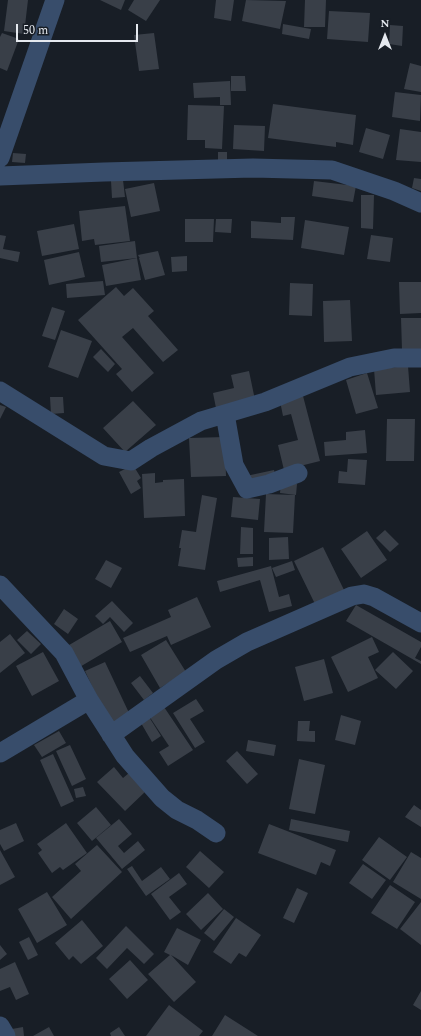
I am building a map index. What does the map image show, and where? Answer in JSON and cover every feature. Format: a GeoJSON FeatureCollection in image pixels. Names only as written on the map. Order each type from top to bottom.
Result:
{"type":"FeatureCollection","features":[{"type":"Feature","properties":{"kind":"street"},"geometry":{"type":"LineString","coordinates":[[0,158],[55,0]]}},
{"type":"Feature","properties":{"kind":"street"},"geometry":{"type":"LineString","coordinates":[[0,176],[253,168],[332,170],[394,191],[421,203]]}},
{"type":"Feature","properties":{"kind":"street"},"geometry":{"type":"LineString","coordinates":[[0,391],[104,456],[131,461],[151,448],[201,421],[265,402],[350,367],[394,358],[421,358]]}},
{"type":"Feature","properties":{"kind":"street"},"geometry":{"type":"LineString","coordinates":[[225,414],[234,465],[247,489],[269,484],[298,473]]}},
{"type":"Feature","properties":{"kind":"street"},"geometry":{"type":"LineString","coordinates":[[0,585],[64,653],[89,700],[125,756],[162,798],[177,810],[197,820],[216,833]]}},
{"type":"Feature","properties":{"kind":"street"},"geometry":{"type":"LineString","coordinates":[[111,735],[216,660],[247,642],[352,596],[364,594],[374,597],[421,623]]}},
{"type":"Feature","properties":{"kind":"street"},"geometry":{"type":"LineString","coordinates":[[0,753],[89,700]]}},
{"type":"Feature","properties":{"kind":"street"},"geometry":{"type":"LineString","coordinates":[[0,1026],[6,1036]]}},
{"type":"Feature","properties":{"kind":"building"},"geometry":{"type":"Polygon","coordinates":[[[8,0],[28,0],[24,34],[4,31],[8,0]]]}},
{"type":"Feature","properties":{"kind":"building"},"geometry":{"type":"Polygon","coordinates":[[[100,0],[125,0],[121,10],[100,0]]]}},
{"type":"Feature","properties":{"kind":"building"},"geometry":{"type":"Polygon","coordinates":[[[134,0],[160,0],[146,21],[128,10],[134,0]]]}},
{"type":"Feature","properties":{"kind":"building"},"geometry":{"type":"Polygon","coordinates":[[[216,0],[234,0],[231,21],[214,18],[216,0]]]}},
{"type":"Feature","properties":{"kind":"building"},"geometry":{"type":"Polygon","coordinates":[[[246,0],[286,1],[280,29],[242,21],[246,0]]]}},
{"type":"Feature","properties":{"kind":"building"},"geometry":{"type":"Polygon","coordinates":[[[305,0],[326,0],[325,27],[304,27],[305,0]]]}},
{"type":"Feature","properties":{"kind":"building"},"geometry":{"type":"Polygon","coordinates":[[[329,11],[370,13],[368,42],[327,39],[329,11]]]}},
{"type":"Feature","properties":{"kind":"building"},"geometry":{"type":"Polygon","coordinates":[[[283,24],[311,29],[309,39],[282,34],[283,24]]]}},
{"type":"Feature","properties":{"kind":"building"},"geometry":{"type":"Polygon","coordinates":[[[390,25],[403,26],[402,46],[389,44],[390,25]]]}},
{"type":"Feature","properties":{"kind":"building"},"geometry":{"type":"Polygon","coordinates":[[[2,33],[19,39],[7,71],[0,68],[0,37],[2,33]]]}},
{"type":"Feature","properties":{"kind":"building"},"geometry":{"type":"Polygon","coordinates":[[[154,33],[159,69],[139,71],[134,35],[154,33]]]}},
{"type":"Feature","properties":{"kind":"building"},"geometry":{"type":"Polygon","coordinates":[[[410,63],[421,66],[421,92],[404,89],[410,63]]]}},
{"type":"Feature","properties":{"kind":"building"},"geometry":{"type":"Polygon","coordinates":[[[231,76],[245,76],[246,91],[231,91],[231,76]]]}},
{"type":"Feature","properties":{"kind":"building"},"geometry":{"type":"Polygon","coordinates":[[[230,81],[231,105],[220,105],[220,97],[194,98],[193,83],[230,81]]]}},
{"type":"Feature","properties":{"kind":"building"},"geometry":{"type":"Polygon","coordinates":[[[395,92],[421,95],[420,121],[392,117],[395,92]]]}},
{"type":"Feature","properties":{"kind":"building"},"geometry":{"type":"Polygon","coordinates":[[[273,104],[356,115],[353,145],[336,142],[336,147],[268,138],[273,104]]]}},
{"type":"Feature","properties":{"kind":"building"},"geometry":{"type":"Polygon","coordinates":[[[188,105],[224,106],[222,149],[205,148],[205,140],[187,140],[188,105]]]}},
{"type":"Feature","properties":{"kind":"building"},"geometry":{"type":"Polygon","coordinates":[[[234,125],[265,126],[264,151],[233,149],[234,125]]]}},
{"type":"Feature","properties":{"kind":"building"},"geometry":{"type":"Polygon","coordinates":[[[366,128],[390,135],[383,159],[359,152],[366,128]]]}},
{"type":"Feature","properties":{"kind":"building"},"geometry":{"type":"Polygon","coordinates":[[[400,129],[421,132],[421,162],[396,160],[400,129]]]}},
{"type":"Feature","properties":{"kind":"building"},"geometry":{"type":"Polygon","coordinates":[[[218,152],[227,152],[227,163],[218,163],[218,152]]]}},
{"type":"Feature","properties":{"kind":"building"},"geometry":{"type":"Polygon","coordinates":[[[13,153],[26,154],[25,163],[12,162],[13,153]]]}},
{"type":"Feature","properties":{"kind":"building"},"geometry":{"type":"Polygon","coordinates":[[[414,178],[421,179],[421,191],[412,188],[414,178]]]}},
{"type":"Feature","properties":{"kind":"building"},"geometry":{"type":"Polygon","coordinates":[[[123,180],[125,197],[112,198],[111,181],[123,180]]]}},
{"type":"Feature","properties":{"kind":"building"},"geometry":{"type":"Polygon","coordinates":[[[314,181],[356,186],[353,202],[312,196],[314,181]]]}},
{"type":"Feature","properties":{"kind":"building"},"geometry":{"type":"Polygon","coordinates":[[[154,183],[160,211],[131,217],[125,189],[154,183]]]}},
{"type":"Feature","properties":{"kind":"building"},"geometry":{"type":"Polygon","coordinates":[[[361,195],[374,195],[373,229],[361,228],[361,195]]]}},
{"type":"Feature","properties":{"kind":"building"},"geometry":{"type":"Polygon","coordinates":[[[125,206],[130,241],[95,245],[94,239],[82,241],[79,211],[125,206]]]}},
{"type":"Feature","properties":{"kind":"building"},"geometry":{"type":"Polygon","coordinates":[[[281,217],[295,217],[293,240],[251,238],[251,221],[281,223],[281,217]]]}},
{"type":"Feature","properties":{"kind":"building"},"geometry":{"type":"Polygon","coordinates":[[[185,219],[214,219],[213,242],[185,242],[185,219]]]}},
{"type":"Feature","properties":{"kind":"building"},"geometry":{"type":"Polygon","coordinates":[[[216,219],[232,219],[231,233],[215,232],[216,219]]]}},
{"type":"Feature","properties":{"kind":"building"},"geometry":{"type":"Polygon","coordinates":[[[305,220],[349,227],[344,255],[301,248],[305,220]]]}},
{"type":"Feature","properties":{"kind":"building"},"geometry":{"type":"Polygon","coordinates":[[[74,224],[79,249],[42,256],[37,231],[74,224]]]}},
{"type":"Feature","properties":{"kind":"building"},"geometry":{"type":"Polygon","coordinates":[[[0,235],[6,236],[3,249],[20,252],[18,262],[0,258],[0,235]]]}},
{"type":"Feature","properties":{"kind":"building"},"geometry":{"type":"Polygon","coordinates":[[[371,235],[393,238],[390,262],[367,259],[371,235]]]}},
{"type":"Feature","properties":{"kind":"building"},"geometry":{"type":"Polygon","coordinates":[[[135,241],[137,258],[101,262],[99,246],[135,241]]]}},
{"type":"Feature","properties":{"kind":"building"},"geometry":{"type":"Polygon","coordinates":[[[158,251],[165,275],[145,280],[140,257],[138,255],[158,251]]]}},
{"type":"Feature","properties":{"kind":"building"},"geometry":{"type":"Polygon","coordinates":[[[79,252],[85,277],[49,285],[44,260],[79,252]]]}},
{"type":"Feature","properties":{"kind":"building"},"geometry":{"type":"Polygon","coordinates":[[[187,256],[187,271],[172,272],[171,257],[187,256]]]}},
{"type":"Feature","properties":{"kind":"building"},"geometry":{"type":"Polygon","coordinates":[[[137,258],[141,280],[106,286],[102,265],[137,258]]]}},
{"type":"Feature","properties":{"kind":"building"},"geometry":{"type":"Polygon","coordinates":[[[103,281],[105,295],[67,298],[66,284],[103,281]]]}},
{"type":"Feature","properties":{"kind":"building"},"geometry":{"type":"Polygon","coordinates":[[[399,282],[421,282],[421,313],[400,314],[399,282]]]}},
{"type":"Feature","properties":{"kind":"building"},"geometry":{"type":"Polygon","coordinates":[[[290,283],[313,284],[312,316],[289,315],[290,283]]]}},
{"type":"Feature","properties":{"kind":"building"},"geometry":{"type":"Polygon","coordinates":[[[116,287],[124,296],[133,288],[154,311],[148,316],[178,350],[163,362],[133,328],[122,337],[154,373],[132,392],[116,374],[122,369],[78,320],[116,287]]]}},
{"type":"Feature","properties":{"kind":"building"},"geometry":{"type":"Polygon","coordinates":[[[350,300],[352,341],[324,342],[323,301],[350,300]]]}},
{"type":"Feature","properties":{"kind":"building"},"geometry":{"type":"Polygon","coordinates":[[[52,307],[65,311],[55,340],[42,336],[52,307]]]}},
{"type":"Feature","properties":{"kind":"building"},"geometry":{"type":"Polygon","coordinates":[[[401,318],[421,318],[421,350],[402,350],[401,318]]]}},
{"type":"Feature","properties":{"kind":"building"},"geometry":{"type":"Polygon","coordinates":[[[61,330],[92,341],[78,378],[48,367],[61,330]]]}},
{"type":"Feature","properties":{"kind":"building"},"geometry":{"type":"Polygon","coordinates":[[[101,349],[115,364],[108,372],[93,357],[101,349]]]}},
{"type":"Feature","properties":{"kind":"building"},"geometry":{"type":"Polygon","coordinates":[[[408,366],[410,392],[376,395],[374,369],[408,366]]]}},
{"type":"Feature","properties":{"kind":"building"},"geometry":{"type":"Polygon","coordinates":[[[249,371],[255,400],[216,408],[213,393],[234,388],[231,375],[249,371]]]}},
{"type":"Feature","properties":{"kind":"building"},"geometry":{"type":"Polygon","coordinates":[[[367,373],[378,408],[356,414],[346,380],[367,373]]]}},
{"type":"Feature","properties":{"kind":"building"},"geometry":{"type":"Polygon","coordinates":[[[303,396],[320,461],[284,470],[278,445],[298,440],[291,414],[283,416],[280,401],[303,396]]]}},
{"type":"Feature","properties":{"kind":"building"},"geometry":{"type":"Polygon","coordinates":[[[50,397],[63,397],[64,413],[51,414],[50,397]]]}},
{"type":"Feature","properties":{"kind":"building"},"geometry":{"type":"Polygon","coordinates":[[[133,401],[156,425],[125,452],[103,428],[133,401]]]}},
{"type":"Feature","properties":{"kind":"building"},"geometry":{"type":"Polygon","coordinates":[[[0,405],[6,407],[0,419],[0,405]]]}},
{"type":"Feature","properties":{"kind":"building"},"geometry":{"type":"Polygon","coordinates":[[[387,419],[415,419],[414,461],[386,461],[387,419]]]}},
{"type":"Feature","properties":{"kind":"building"},"geometry":{"type":"Polygon","coordinates":[[[365,430],[367,453],[325,456],[324,442],[346,440],[346,432],[365,430]]]}},
{"type":"Feature","properties":{"kind":"building"},"geometry":{"type":"Polygon","coordinates":[[[225,437],[226,476],[191,477],[189,438],[225,437]]]}},
{"type":"Feature","properties":{"kind":"building"},"geometry":{"type":"Polygon","coordinates":[[[348,459],[367,460],[365,485],[338,483],[339,471],[347,472],[348,459]]]}},
{"type":"Feature","properties":{"kind":"building"},"geometry":{"type":"Polygon","coordinates":[[[133,465],[141,478],[137,481],[141,488],[131,494],[119,472],[133,465]]]}},
{"type":"Feature","properties":{"kind":"building"},"geometry":{"type":"Polygon","coordinates":[[[274,470],[276,479],[247,484],[246,476],[274,470]]]}},
{"type":"Feature","properties":{"kind":"building"},"geometry":{"type":"Polygon","coordinates":[[[155,473],[155,483],[163,482],[163,480],[184,479],[185,516],[144,518],[142,474],[155,473]]]}},
{"type":"Feature","properties":{"kind":"building"},"geometry":{"type":"Polygon","coordinates":[[[281,482],[297,484],[296,495],[280,493],[281,482]]]}},
{"type":"Feature","properties":{"kind":"building"},"geometry":{"type":"Polygon","coordinates":[[[266,494],[295,495],[293,533],[264,532],[266,494]]]}},
{"type":"Feature","properties":{"kind":"building"},"geometry":{"type":"Polygon","coordinates":[[[202,495],[217,498],[205,570],[178,566],[182,530],[196,532],[202,495]]]}},
{"type":"Feature","properties":{"kind":"building"},"geometry":{"type":"Polygon","coordinates":[[[233,497],[260,499],[258,520],[231,517],[233,497]]]}},
{"type":"Feature","properties":{"kind":"building"},"geometry":{"type":"Polygon","coordinates":[[[241,527],[253,528],[253,554],[240,554],[241,527]]]}},
{"type":"Feature","properties":{"kind":"building"},"geometry":{"type":"Polygon","coordinates":[[[385,530],[399,544],[390,552],[376,538],[385,530]]]}},
{"type":"Feature","properties":{"kind":"building"},"geometry":{"type":"Polygon","coordinates":[[[367,531],[387,560],[361,578],[341,549],[367,531]]]}},
{"type":"Feature","properties":{"kind":"building"},"geometry":{"type":"Polygon","coordinates":[[[288,537],[289,559],[269,560],[269,538],[288,537]]]}},
{"type":"Feature","properties":{"kind":"building"},"geometry":{"type":"Polygon","coordinates":[[[323,547],[344,590],[315,604],[294,561],[323,547]]]}},
{"type":"Feature","properties":{"kind":"building"},"geometry":{"type":"Polygon","coordinates":[[[253,557],[253,566],[238,567],[237,558],[253,557]]]}},
{"type":"Feature","properties":{"kind":"building"},"geometry":{"type":"Polygon","coordinates":[[[106,560],[122,568],[111,588],[95,579],[106,560]]]}},
{"type":"Feature","properties":{"kind":"building"},"geometry":{"type":"Polygon","coordinates":[[[292,561],[295,570],[276,577],[272,568],[292,561]]]}},
{"type":"Feature","properties":{"kind":"building"},"geometry":{"type":"Polygon","coordinates":[[[271,566],[279,597],[289,594],[292,606],[269,612],[260,580],[220,592],[217,581],[271,566]]]}},
{"type":"Feature","properties":{"kind":"building"},"geometry":{"type":"Polygon","coordinates":[[[197,597],[211,627],[171,645],[167,636],[130,652],[123,638],[171,617],[168,610],[197,597]]]}},
{"type":"Feature","properties":{"kind":"building"},"geometry":{"type":"Polygon","coordinates":[[[112,601],[133,623],[124,632],[110,617],[103,624],[95,616],[112,601]]]}},
{"type":"Feature","properties":{"kind":"building"},"geometry":{"type":"Polygon","coordinates":[[[356,605],[421,642],[421,647],[415,658],[421,661],[421,664],[346,621],[356,605]]]}},
{"type":"Feature","properties":{"kind":"building"},"geometry":{"type":"Polygon","coordinates":[[[64,609],[78,619],[68,634],[54,624],[64,609]]]}},
{"type":"Feature","properties":{"kind":"building"},"geometry":{"type":"Polygon","coordinates":[[[110,621],[122,642],[78,668],[64,648],[110,621]]]}},
{"type":"Feature","properties":{"kind":"building"},"geometry":{"type":"Polygon","coordinates":[[[27,631],[41,644],[31,654],[17,640],[27,631]]]}},
{"type":"Feature","properties":{"kind":"building"},"geometry":{"type":"Polygon","coordinates":[[[10,634],[25,653],[0,673],[0,642],[10,634]]]}},
{"type":"Feature","properties":{"kind":"building"},"geometry":{"type":"Polygon","coordinates":[[[372,637],[379,652],[368,657],[378,678],[348,692],[331,657],[372,637]]]}},
{"type":"Feature","properties":{"kind":"building"},"geometry":{"type":"Polygon","coordinates":[[[166,640],[186,672],[160,688],[141,655],[166,640]]]}},
{"type":"Feature","properties":{"kind":"building"},"geometry":{"type":"Polygon","coordinates":[[[43,652],[59,681],[32,696],[16,666],[43,652]]]}},
{"type":"Feature","properties":{"kind":"building"},"geometry":{"type":"Polygon","coordinates":[[[393,652],[413,671],[396,689],[375,670],[393,652]]]}},
{"type":"Feature","properties":{"kind":"building"},"geometry":{"type":"Polygon","coordinates":[[[324,659],[333,693],[304,701],[295,667],[324,659]]]}},
{"type":"Feature","properties":{"kind":"building"},"geometry":{"type":"Polygon","coordinates":[[[105,662],[130,715],[110,725],[85,671],[105,662]]]}},
{"type":"Feature","properties":{"kind":"building"},"geometry":{"type":"Polygon","coordinates":[[[140,676],[153,693],[144,700],[131,683],[140,676]]]}},
{"type":"Feature","properties":{"kind":"building"},"geometry":{"type":"Polygon","coordinates":[[[196,699],[204,711],[190,719],[205,742],[195,748],[173,713],[196,699]]]}},
{"type":"Feature","properties":{"kind":"building"},"geometry":{"type":"Polygon","coordinates":[[[162,704],[193,750],[168,766],[159,752],[169,746],[147,713],[162,704]]]}},
{"type":"Feature","properties":{"kind":"building"},"geometry":{"type":"Polygon","coordinates":[[[341,715],[361,721],[355,745],[335,740],[341,715]]]}},
{"type":"Feature","properties":{"kind":"building"},"geometry":{"type":"Polygon","coordinates":[[[149,717],[161,736],[152,742],[141,723],[149,717]]]}},
{"type":"Feature","properties":{"kind":"building"},"geometry":{"type":"Polygon","coordinates":[[[298,721],[310,721],[309,731],[315,731],[315,742],[297,741],[298,721]]]}},
{"type":"Feature","properties":{"kind":"building"},"geometry":{"type":"Polygon","coordinates":[[[59,731],[66,743],[42,757],[34,745],[59,731]]]}},
{"type":"Feature","properties":{"kind":"building"},"geometry":{"type":"Polygon","coordinates":[[[248,740],[276,745],[274,756],[246,751],[248,740]]]}},
{"type":"Feature","properties":{"kind":"building"},"geometry":{"type":"Polygon","coordinates":[[[70,745],[86,779],[72,786],[56,751],[70,745]]]}},
{"type":"Feature","properties":{"kind":"building"},"geometry":{"type":"Polygon","coordinates":[[[237,751],[258,774],[247,784],[226,761],[237,751]]]}},
{"type":"Feature","properties":{"kind":"building"},"geometry":{"type":"Polygon","coordinates":[[[53,754],[74,801],[61,807],[40,760],[53,754]]]}},
{"type":"Feature","properties":{"kind":"building"},"geometry":{"type":"Polygon","coordinates":[[[299,759],[325,765],[315,814],[289,809],[299,759]]]}},
{"type":"Feature","properties":{"kind":"building"},"geometry":{"type":"Polygon","coordinates":[[[114,767],[123,778],[129,773],[146,791],[125,811],[97,782],[114,767]]]}},
{"type":"Feature","properties":{"kind":"building"},"geometry":{"type":"Polygon","coordinates":[[[83,787],[86,796],[76,798],[74,789],[83,787]]]}},
{"type":"Feature","properties":{"kind":"building"},"geometry":{"type":"Polygon","coordinates":[[[414,805],[421,810],[421,827],[405,817],[414,805]]]}},
{"type":"Feature","properties":{"kind":"building"},"geometry":{"type":"Polygon","coordinates":[[[96,807],[111,825],[92,841],[77,823],[96,807]]]}},
{"type":"Feature","properties":{"kind":"building"},"geometry":{"type":"Polygon","coordinates":[[[119,819],[132,834],[118,846],[124,853],[138,841],[145,850],[122,869],[96,838],[119,819]]]}},
{"type":"Feature","properties":{"kind":"building"},"geometry":{"type":"Polygon","coordinates":[[[291,819],[350,831],[348,842],[289,830],[291,819]]]}},
{"type":"Feature","properties":{"kind":"building"},"geometry":{"type":"Polygon","coordinates":[[[16,823],[24,841],[4,851],[0,844],[0,830],[16,823]]]}},
{"type":"Feature","properties":{"kind":"building"},"geometry":{"type":"Polygon","coordinates":[[[66,823],[87,853],[63,870],[60,867],[52,873],[38,853],[42,850],[37,844],[66,823]]]}},
{"type":"Feature","properties":{"kind":"building"},"geometry":{"type":"Polygon","coordinates":[[[269,824],[336,850],[330,866],[321,862],[316,875],[258,853],[269,824]]]}},
{"type":"Feature","properties":{"kind":"building"},"geometry":{"type":"Polygon","coordinates":[[[379,837],[407,857],[390,880],[362,860],[379,837]]]}},
{"type":"Feature","properties":{"kind":"building"},"geometry":{"type":"Polygon","coordinates":[[[97,845],[122,872],[71,919],[52,897],[81,871],[75,864],[97,845]]]}},
{"type":"Feature","properties":{"kind":"building"},"geometry":{"type":"Polygon","coordinates":[[[0,850],[15,877],[0,885],[0,850]]]}},
{"type":"Feature","properties":{"kind":"building"},"geometry":{"type":"Polygon","coordinates":[[[200,851],[224,872],[209,888],[186,867],[200,851]]]}},
{"type":"Feature","properties":{"kind":"building"},"geometry":{"type":"Polygon","coordinates":[[[411,852],[421,858],[421,899],[393,882],[411,852]]]}},
{"type":"Feature","properties":{"kind":"building"},"geometry":{"type":"Polygon","coordinates":[[[363,864],[386,880],[372,899],[349,883],[363,864]]]}},
{"type":"Feature","properties":{"kind":"building"},"geometry":{"type":"Polygon","coordinates":[[[132,866],[142,881],[161,867],[170,879],[146,896],[127,869],[132,866]]]}},
{"type":"Feature","properties":{"kind":"building"},"geometry":{"type":"Polygon","coordinates":[[[179,873],[187,884],[169,897],[181,912],[170,920],[151,894],[179,873]]]}},
{"type":"Feature","properties":{"kind":"building"},"geometry":{"type":"Polygon","coordinates":[[[390,885],[415,902],[397,929],[371,913],[390,885]]]}},
{"type":"Feature","properties":{"kind":"building"},"geometry":{"type":"Polygon","coordinates":[[[297,888],[308,893],[294,923],[283,918],[297,888]]]}},
{"type":"Feature","properties":{"kind":"building"},"geometry":{"type":"Polygon","coordinates":[[[47,892],[67,925],[37,943],[18,909],[47,892]]]}},
{"type":"Feature","properties":{"kind":"building"},"geometry":{"type":"Polygon","coordinates":[[[208,893],[223,909],[201,930],[186,914],[208,893]]]}},
{"type":"Feature","properties":{"kind":"building"},"geometry":{"type":"Polygon","coordinates":[[[421,902],[421,945],[400,929],[421,902]]]}},
{"type":"Feature","properties":{"kind":"building"},"geometry":{"type":"Polygon","coordinates":[[[224,909],[234,917],[214,941],[204,933],[224,909]]]}},
{"type":"Feature","properties":{"kind":"building"},"geometry":{"type":"Polygon","coordinates":[[[236,918],[261,935],[246,957],[239,953],[231,964],[213,952],[236,918]]]}},
{"type":"Feature","properties":{"kind":"building"},"geometry":{"type":"Polygon","coordinates":[[[82,920],[103,946],[81,964],[73,956],[69,960],[55,943],[82,920]]]}},
{"type":"Feature","properties":{"kind":"building"},"geometry":{"type":"Polygon","coordinates":[[[126,926],[154,954],[144,964],[127,948],[107,969],[96,958],[126,926]]]}},
{"type":"Feature","properties":{"kind":"building"},"geometry":{"type":"Polygon","coordinates":[[[177,928],[201,940],[188,965],[171,955],[196,982],[174,1002],[148,974],[170,955],[164,952],[177,928]]]}},
{"type":"Feature","properties":{"kind":"building"},"geometry":{"type":"Polygon","coordinates":[[[29,937],[38,955],[28,960],[19,942],[29,937]]]}},
{"type":"Feature","properties":{"kind":"building"},"geometry":{"type":"Polygon","coordinates":[[[0,945],[7,954],[0,960],[0,945]]]}},
{"type":"Feature","properties":{"kind":"building"},"geometry":{"type":"Polygon","coordinates":[[[130,960],[148,980],[127,999],[109,979],[130,960]]]}},
{"type":"Feature","properties":{"kind":"building"},"geometry":{"type":"Polygon","coordinates":[[[15,962],[29,994],[16,1000],[10,987],[0,991],[0,969],[15,962]]]}},
{"type":"Feature","properties":{"kind":"building"},"geometry":{"type":"Polygon","coordinates":[[[421,991],[421,1010],[413,1005],[421,991]]]}},
{"type":"Feature","properties":{"kind":"building"},"geometry":{"type":"Polygon","coordinates":[[[169,1005],[203,1031],[199,1036],[146,1036],[169,1005]]]}},
{"type":"Feature","properties":{"kind":"building"},"geometry":{"type":"Polygon","coordinates":[[[225,1015],[258,1036],[212,1036],[225,1015]]]}},
{"type":"Feature","properties":{"kind":"building"},"geometry":{"type":"Polygon","coordinates":[[[23,1027],[24,1036],[14,1036],[12,1029],[23,1027]]]}},
{"type":"Feature","properties":{"kind":"building"},"geometry":{"type":"Polygon","coordinates":[[[49,1027],[54,1036],[33,1036],[49,1027]]]}},
{"type":"Feature","properties":{"kind":"building"},"geometry":{"type":"Polygon","coordinates":[[[119,1027],[125,1036],[111,1036],[110,1033],[119,1027]]]}}]}
